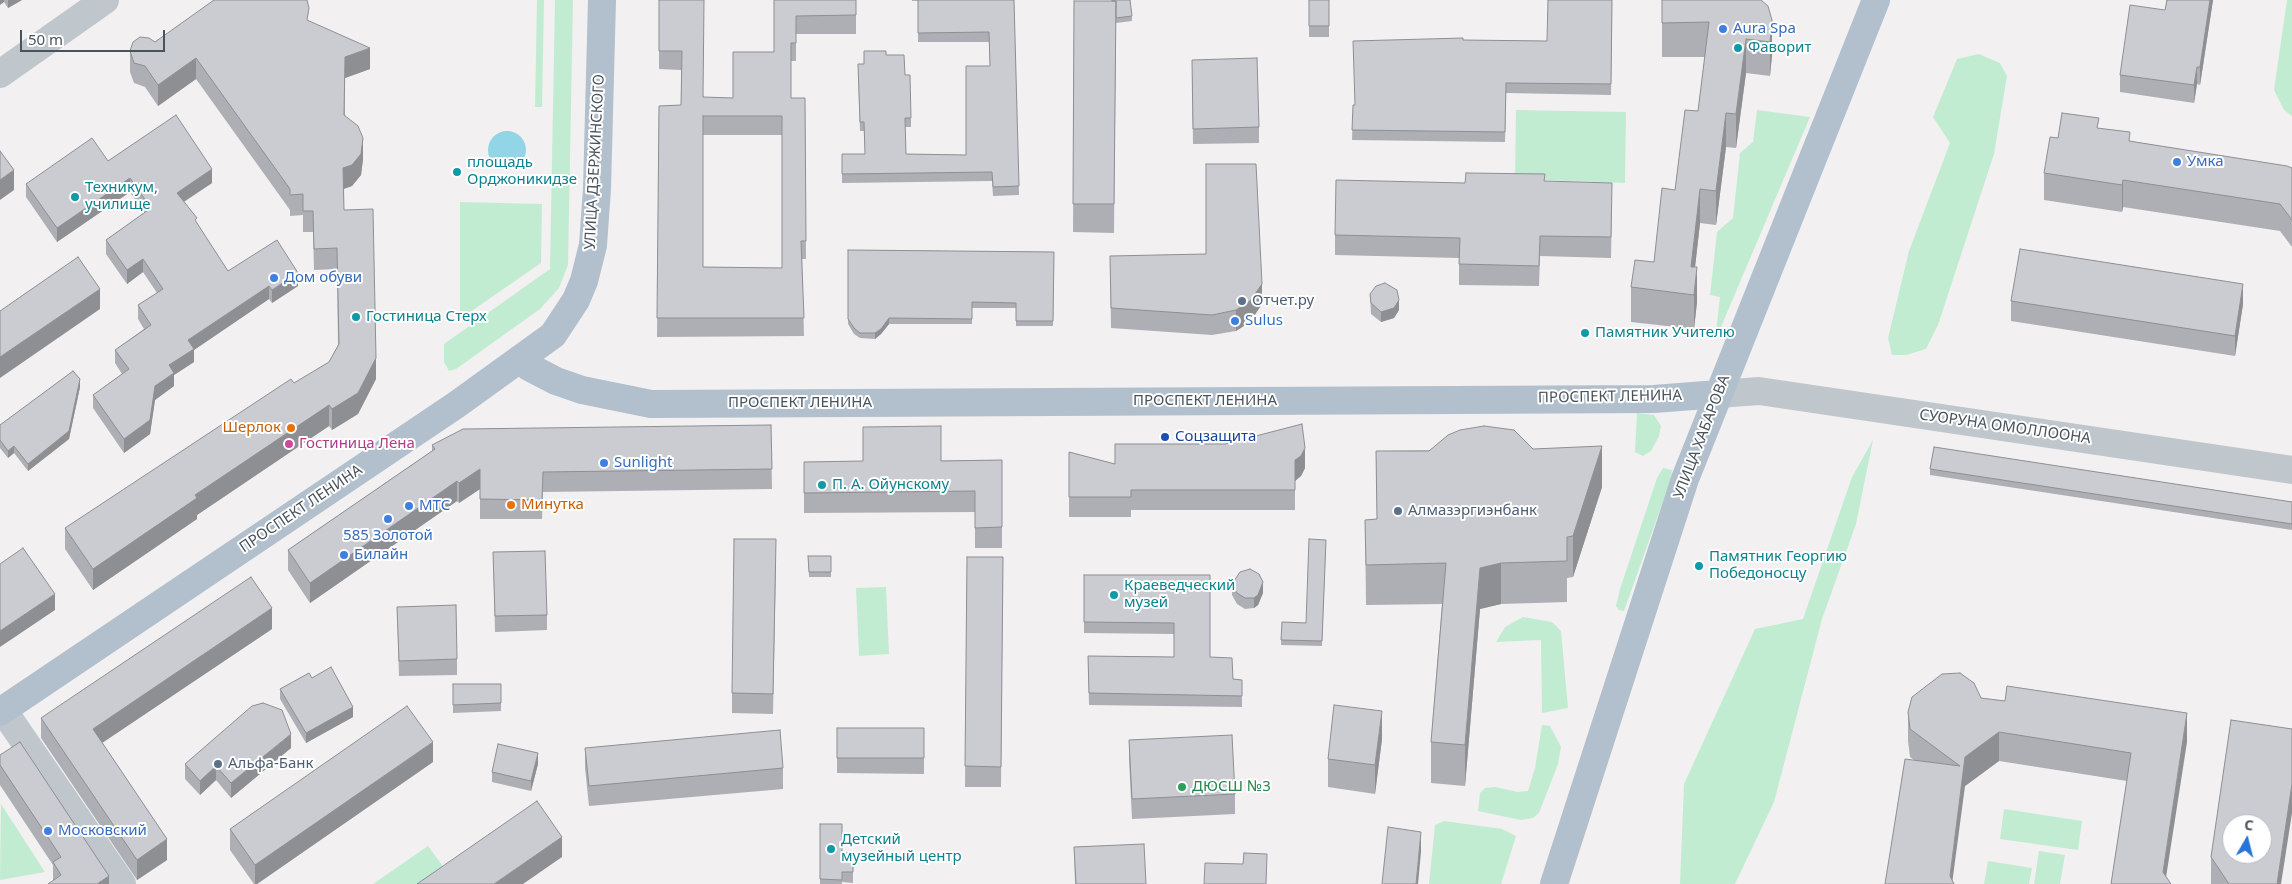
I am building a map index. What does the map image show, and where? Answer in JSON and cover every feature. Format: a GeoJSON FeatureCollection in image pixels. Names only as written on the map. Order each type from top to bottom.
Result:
{"type":"FeatureCollection","features":[{"type":"Feature","properties":{"kind":"main road","name":"УЛИЦА ДЗЕРЖИНСКОГО"},"geometry":{"type":"LineString","coordinates":[[521,359],[553,335],[576,300],[590,263],[597,189],[602,0]]}},
{"type":"Feature","properties":{"kind":"main road","name":"УЛИЦА ХАБАРОВА"},"geometry":{"type":"LineString","coordinates":[[1554,884],[1685,479],[1876,0]]}},
{"type":"Feature","properties":{"kind":"main road","name":"ПРОСПЕКТ ЛЕНИНА"},"geometry":{"type":"LineString","coordinates":[[1,711],[521,359],[530,367],[556,381],[582,390],[650,404],[1654,399],[1718,394]]}},
{"type":"Feature","properties":{"kind":"street"},"geometry":{"type":"LineString","coordinates":[[0,74],[105,0]]}},
{"type":"Feature","properties":{"kind":"street","name":"СУОРУНА ОМОЛЛООНА"},"geometry":{"type":"LineString","coordinates":[[1718,394],[1759,391],[2292,470]]}},
{"type":"Feature","properties":{"kind":"street"},"geometry":{"type":"LineString","coordinates":[[1,711],[122,884]]}},
{"type":"Feature","properties":{"kind":"green space"},"geometry":{"type":"Polygon","coordinates":[[[537,0],[544,0],[542,107],[535,107],[537,0]]]}},
{"type":"Feature","properties":{"kind":"green space"},"geometry":{"type":"Polygon","coordinates":[[[555,0],[573,0],[568,265],[559,288],[540,309],[456,369],[449,371],[444,362],[444,344],[550,269],[555,0]]]}},
{"type":"Feature","properties":{"kind":"green space"},"geometry":{"type":"Polygon","coordinates":[[[2287,0],[2292,0],[2292,116],[2284,110],[2274,90],[2287,0]]]}},
{"type":"Feature","properties":{"kind":"green space"},"geometry":{"type":"Polygon","coordinates":[[[1979,54],[2000,63],[2007,76],[1994,154],[1938,325],[1926,349],[1906,355],[1892,355],[1888,338],[1909,251],[1950,143],[1933,117],[1957,59],[1979,54]]]}},
{"type":"Feature","properties":{"kind":"green space"},"geometry":{"type":"Polygon","coordinates":[[[1516,110],[1626,112],[1625,183],[1515,179],[1516,110]]]}},
{"type":"Feature","properties":{"kind":"green space"},"geometry":{"type":"Polygon","coordinates":[[[1757,110],[1810,117],[1715,341],[1720,297],[1710,295],[1717,232],[1733,218],[1740,153],[1753,142],[1757,110]]]}},
{"type":"Feature","properties":{"kind":"green space"},"geometry":{"type":"Polygon","coordinates":[[[460,202],[542,204],[541,263],[460,319],[460,202]]]}},
{"type":"Feature","properties":{"kind":"green space"},"geometry":{"type":"Polygon","coordinates":[[[1637,413],[1654,415],[1661,426],[1659,436],[1651,451],[1643,456],[1635,452],[1637,413]]]}},
{"type":"Feature","properties":{"kind":"green space"},"geometry":{"type":"Polygon","coordinates":[[[1873,440],[1856,524],[1822,619],[1774,802],[1735,884],[1680,884],[1684,784],[1755,629],[1803,619],[1852,477],[1873,440]]]}},
{"type":"Feature","properties":{"kind":"green space"},"geometry":{"type":"Polygon","coordinates":[[[1663,468],[1672,470],[1671,479],[1624,611],[1619,610],[1616,606],[1620,589],[1657,478],[1663,468]]]}},
{"type":"Feature","properties":{"kind":"green space"},"geometry":{"type":"Polygon","coordinates":[[[886,587],[889,654],[859,656],[856,588],[886,587]]]}},
{"type":"Feature","properties":{"kind":"green space"},"geometry":{"type":"Polygon","coordinates":[[[1523,617],[1552,622],[1561,631],[1568,708],[1542,713],[1541,640],[1496,642],[1505,627],[1523,617]]]}},
{"type":"Feature","properties":{"kind":"green space"},"geometry":{"type":"Polygon","coordinates":[[[1542,725],[1550,726],[1561,747],[1558,764],[1539,813],[1533,818],[1521,820],[1478,811],[1480,793],[1485,788],[1495,787],[1518,792],[1528,791],[1535,768],[1542,725]]]}},
{"type":"Feature","properties":{"kind":"green space"},"geometry":{"type":"Polygon","coordinates":[[[1,804],[45,872],[0,880],[1,804]]]}},
{"type":"Feature","properties":{"kind":"green space"},"geometry":{"type":"Polygon","coordinates":[[[2004,809],[2082,821],[2078,850],[2000,839],[2004,809]]]}},
{"type":"Feature","properties":{"kind":"green space"},"geometry":{"type":"Polygon","coordinates":[[[1444,821],[1502,829],[1516,836],[1501,884],[1429,884],[1435,825],[1444,821]]]}},
{"type":"Feature","properties":{"kind":"green space"},"geometry":{"type":"Polygon","coordinates":[[[428,846],[447,872],[430,884],[373,884],[428,846]]]}},
{"type":"Feature","properties":{"kind":"green space"},"geometry":{"type":"Polygon","coordinates":[[[2039,851],[2065,855],[2060,884],[2034,884],[2039,851]]]}},
{"type":"Feature","properties":{"kind":"green space"},"geometry":{"type":"Polygon","coordinates":[[[1988,861],[2032,868],[2029,884],[1984,884],[1988,861]]]}},
{"type":"Feature","properties":{"kind":"water"},"geometry":{"type":"Polygon","coordinates":[[[507,131],[514,132],[520,137],[525,143],[525,157],[520,163],[514,168],[507,169],[500,168],[494,163],[489,157],[488,150],[489,143],[494,137],[500,132],[507,131]]]}},
{"type":"Feature","properties":{"kind":"building"},"geometry":{"type":"Polygon","coordinates":[[[214,0],[307,0],[309,8],[307,20],[370,48],[345,57],[344,115],[358,126],[363,138],[361,154],[352,165],[343,168],[344,210],[373,209],[376,358],[358,393],[332,409],[329,405],[195,495],[197,498],[93,569],[65,528],[291,379],[294,383],[329,362],[339,344],[337,248],[314,249],[313,211],[303,211],[303,194],[290,195],[290,189],[196,58],[158,85],[145,66],[134,63],[130,51],[133,42],[140,37],[149,38],[155,42],[214,0]]]}},
{"type":"Feature","properties":{"kind":"building"},"geometry":{"type":"Polygon","coordinates":[[[659,0],[704,0],[703,97],[733,98],[733,52],[774,52],[774,0],[856,0],[856,15],[796,16],[796,43],[791,43],[791,98],[805,98],[806,241],[801,241],[804,318],[657,318],[659,106],[681,105],[682,51],[659,51],[659,0]],[[703,116],[703,267],[782,268],[782,116],[703,116]]]}},
{"type":"Feature","properties":{"kind":"building"},"geometry":{"type":"Polygon","coordinates":[[[918,0],[1014,0],[1019,186],[993,187],[992,172],[842,174],[842,154],[865,154],[864,122],[860,122],[858,64],[864,64],[864,51],[886,51],[886,55],[904,55],[905,75],[910,75],[911,118],[905,118],[906,154],[966,155],[966,66],[990,66],[989,32],[918,33],[918,0]]]}},
{"type":"Feature","properties":{"kind":"building"},"geometry":{"type":"Polygon","coordinates":[[[1112,0],[1130,0],[1132,16],[1116,18],[1116,1],[1112,0]]]}},
{"type":"Feature","properties":{"kind":"building"},"geometry":{"type":"Polygon","coordinates":[[[1309,0],[1329,0],[1329,26],[1309,26],[1309,0]]]}},
{"type":"Feature","properties":{"kind":"building"},"geometry":{"type":"Polygon","coordinates":[[[1548,0],[1612,0],[1611,84],[1506,83],[1505,132],[1352,130],[1353,105],[1355,105],[1353,41],[1463,38],[1463,40],[1547,41],[1548,0]]]}},
{"type":"Feature","properties":{"kind":"building"},"geometry":{"type":"Polygon","coordinates":[[[1662,0],[1761,0],[1768,6],[1772,20],[1770,42],[1746,39],[1736,114],[1726,113],[1716,191],[1700,189],[1691,267],[1697,267],[1694,295],[1631,287],[1635,260],[1654,262],[1662,188],[1675,190],[1685,110],[1698,111],[1709,22],[1662,23],[1662,0]]]}},
{"type":"Feature","properties":{"kind":"building"},"geometry":{"type":"Polygon","coordinates":[[[2167,0],[2210,0],[2200,67],[2197,67],[2194,85],[2120,75],[2130,5],[2165,10],[2167,0]]]}},
{"type":"Feature","properties":{"kind":"building"},"geometry":{"type":"Polygon","coordinates":[[[1074,1],[1116,1],[1114,204],[1073,204],[1074,1]]]}},
{"type":"Feature","properties":{"kind":"building"},"geometry":{"type":"Polygon","coordinates":[[[1257,58],[1259,127],[1193,129],[1192,60],[1257,58]]]}},
{"type":"Feature","properties":{"kind":"building"},"geometry":{"type":"Polygon","coordinates":[[[2062,113],[2099,118],[2097,128],[2130,132],[2129,141],[2292,168],[2292,220],[2280,204],[2123,180],[2122,185],[2044,173],[2050,137],[2058,138],[2062,113]]]}},
{"type":"Feature","properties":{"kind":"building"},"geometry":{"type":"Polygon","coordinates":[[[176,115],[212,169],[177,193],[197,218],[195,220],[228,271],[277,240],[298,273],[272,290],[269,286],[188,340],[194,349],[169,365],[174,373],[155,386],[150,420],[124,439],[93,395],[129,369],[115,350],[151,325],[138,305],[163,289],[143,259],[127,270],[106,240],[151,208],[130,178],[57,228],[26,184],[92,138],[108,161],[176,115]]]}},
{"type":"Feature","properties":{"kind":"building"},"geometry":{"type":"Polygon","coordinates":[[[0,151],[14,170],[0,180],[0,151]]]}},
{"type":"Feature","properties":{"kind":"building"},"geometry":{"type":"Polygon","coordinates":[[[1206,164],[1256,164],[1262,284],[1250,301],[1236,310],[1212,315],[1111,308],[1110,256],[1206,254],[1206,164]]]}},
{"type":"Feature","properties":{"kind":"building"},"geometry":{"type":"Polygon","coordinates":[[[1466,173],[1545,174],[1544,181],[1612,183],[1611,237],[1540,236],[1539,266],[1459,264],[1460,238],[1335,235],[1336,180],[1465,183],[1466,173]]]}},
{"type":"Feature","properties":{"kind":"building"},"geometry":{"type":"Polygon","coordinates":[[[2020,249],[2243,284],[2235,336],[2011,301],[2020,249]]]}},
{"type":"Feature","properties":{"kind":"building"},"geometry":{"type":"Polygon","coordinates":[[[848,250],[1054,252],[1053,321],[1016,321],[1016,303],[972,302],[972,319],[889,318],[881,329],[875,333],[860,333],[848,319],[848,250]]]}},
{"type":"Feature","properties":{"kind":"building"},"geometry":{"type":"Polygon","coordinates":[[[78,257],[100,289],[0,357],[0,311],[78,257]]]}},
{"type":"Feature","properties":{"kind":"building"},"geometry":{"type":"Polygon","coordinates":[[[1385,283],[1397,290],[1399,300],[1394,308],[1381,312],[1371,303],[1370,294],[1376,286],[1385,283]]]}},
{"type":"Feature","properties":{"kind":"building"},"geometry":{"type":"Polygon","coordinates":[[[73,371],[80,379],[69,431],[28,464],[14,446],[8,451],[0,440],[0,425],[73,371]]]}},
{"type":"Feature","properties":{"kind":"building"},"geometry":{"type":"Polygon","coordinates":[[[1302,424],[1305,448],[1301,456],[1295,460],[1295,490],[1131,490],[1131,497],[1069,497],[1069,452],[1115,464],[1115,444],[1225,444],[1302,424]]]}},
{"type":"Feature","properties":{"kind":"building"},"geometry":{"type":"Polygon","coordinates":[[[771,425],[772,469],[543,472],[542,500],[480,499],[480,469],[459,483],[457,481],[310,583],[288,550],[435,449],[432,445],[463,429],[771,425]]]}},
{"type":"Feature","properties":{"kind":"building"},"geometry":{"type":"Polygon","coordinates":[[[941,426],[941,461],[1002,460],[1002,527],[975,528],[975,491],[804,493],[804,462],[863,461],[863,427],[941,426]]]}},
{"type":"Feature","properties":{"kind":"building"},"geometry":{"type":"Polygon","coordinates":[[[1484,426],[1514,430],[1533,449],[1602,446],[1573,536],[1567,537],[1567,561],[1501,563],[1480,568],[1465,745],[1431,742],[1446,563],[1366,565],[1365,520],[1377,519],[1376,451],[1429,451],[1448,435],[1460,430],[1484,426]]]}},
{"type":"Feature","properties":{"kind":"building"},"geometry":{"type":"Polygon","coordinates":[[[1934,447],[2292,502],[2292,524],[1930,469],[1934,447]]]}},
{"type":"Feature","properties":{"kind":"building"},"geometry":{"type":"Polygon","coordinates":[[[734,539],[776,539],[773,694],[732,693],[734,539]]]}},
{"type":"Feature","properties":{"kind":"building"},"geometry":{"type":"Polygon","coordinates":[[[1309,539],[1326,540],[1322,641],[1281,640],[1282,622],[1306,623],[1309,539]]]}},
{"type":"Feature","properties":{"kind":"building"},"geometry":{"type":"Polygon","coordinates":[[[23,548],[55,594],[0,631],[0,564],[23,548]]]}},
{"type":"Feature","properties":{"kind":"building"},"geometry":{"type":"Polygon","coordinates":[[[545,551],[547,615],[495,616],[493,552],[545,551]]]}},
{"type":"Feature","properties":{"kind":"building"},"geometry":{"type":"Polygon","coordinates":[[[808,556],[831,556],[831,572],[809,572],[808,556]]]}},
{"type":"Feature","properties":{"kind":"building"},"geometry":{"type":"Polygon","coordinates":[[[967,557],[1003,557],[1001,767],[965,766],[967,557]]]}},
{"type":"Feature","properties":{"kind":"building"},"geometry":{"type":"Polygon","coordinates":[[[1250,569],[1259,574],[1263,582],[1258,595],[1254,598],[1245,598],[1237,593],[1232,584],[1240,572],[1250,569]]]}},
{"type":"Feature","properties":{"kind":"building"},"geometry":{"type":"Polygon","coordinates":[[[1084,575],[1210,575],[1210,657],[1232,658],[1233,679],[1242,680],[1242,696],[1089,693],[1088,656],[1174,657],[1174,623],[1084,622],[1084,575]]]}},
{"type":"Feature","properties":{"kind":"building"},"geometry":{"type":"Polygon","coordinates":[[[251,577],[272,608],[93,729],[167,839],[137,860],[41,718],[251,577]]]}},
{"type":"Feature","properties":{"kind":"building"},"geometry":{"type":"Polygon","coordinates":[[[456,605],[457,659],[399,661],[397,607],[456,605]]]}},
{"type":"Feature","properties":{"kind":"building"},"geometry":{"type":"Polygon","coordinates":[[[331,667],[353,707],[306,733],[280,689],[309,673],[312,678],[331,667]]]}},
{"type":"Feature","properties":{"kind":"building"},"geometry":{"type":"Polygon","coordinates":[[[1960,673],[1974,683],[1981,698],[2005,701],[2007,686],[2187,713],[2163,872],[2171,884],[2111,884],[2131,753],[1999,732],[1965,757],[1950,876],[1954,884],[1885,884],[1905,759],[1960,766],[1910,729],[1908,712],[1912,697],[1942,674],[1960,673]]]}},
{"type":"Feature","properties":{"kind":"building"},"geometry":{"type":"Polygon","coordinates":[[[453,684],[501,684],[501,703],[453,705],[453,684]]]}},
{"type":"Feature","properties":{"kind":"building"},"geometry":{"type":"Polygon","coordinates":[[[263,703],[282,710],[291,734],[231,783],[216,766],[200,781],[185,764],[252,706],[263,703]]]}},
{"type":"Feature","properties":{"kind":"building"},"geometry":{"type":"Polygon","coordinates":[[[1334,705],[1382,711],[1375,765],[1328,759],[1334,705]]]}},
{"type":"Feature","properties":{"kind":"building"},"geometry":{"type":"Polygon","coordinates":[[[407,706],[433,742],[255,865],[230,829],[407,706]]]}},
{"type":"Feature","properties":{"kind":"building"},"geometry":{"type":"Polygon","coordinates":[[[2231,720],[2292,729],[2292,784],[2277,884],[2229,884],[2211,857],[2231,720]]]}},
{"type":"Feature","properties":{"kind":"building"},"geometry":{"type":"Polygon","coordinates":[[[837,728],[924,728],[924,758],[837,758],[837,728]]]}},
{"type":"Feature","properties":{"kind":"building"},"geometry":{"type":"Polygon","coordinates":[[[780,730],[783,768],[589,786],[585,748],[780,730]]]}},
{"type":"Feature","properties":{"kind":"building","name":"ДЮСШ №3"},"geometry":{"type":"Polygon","coordinates":[[[1232,735],[1235,794],[1132,799],[1129,740],[1232,735]]]}},
{"type":"Feature","properties":{"kind":"building"},"geometry":{"type":"Polygon","coordinates":[[[20,742],[109,876],[97,884],[48,884],[61,875],[53,862],[61,857],[0,765],[0,755],[20,742]]]}},
{"type":"Feature","properties":{"kind":"building"},"geometry":{"type":"Polygon","coordinates":[[[498,744],[538,753],[531,781],[492,772],[498,744]]]}},
{"type":"Feature","properties":{"kind":"building"},"geometry":{"type":"Polygon","coordinates":[[[537,801],[562,837],[494,884],[417,884],[537,801]]]}},
{"type":"Feature","properties":{"kind":"building","name":"Детский музейный центр"},"geometry":{"type":"Polygon","coordinates":[[[820,824],[842,824],[842,853],[853,853],[853,872],[842,872],[842,880],[820,879],[820,824]]]}},
{"type":"Feature","properties":{"kind":"building"},"geometry":{"type":"Polygon","coordinates":[[[1388,827],[1421,832],[1416,884],[1382,884],[1388,827]]]}},
{"type":"Feature","properties":{"kind":"building"},"geometry":{"type":"Polygon","coordinates":[[[1144,844],[1146,884],[1076,884],[1074,847],[1144,844]]]}},
{"type":"Feature","properties":{"kind":"building"},"geometry":{"type":"Polygon","coordinates":[[[1244,853],[1267,854],[1266,884],[1204,884],[1205,863],[1243,864],[1244,853]]]}},
{"type":"Feature","properties":{"kind":"place","name":"Aura Spa"},"geometry":{"type":"Point","coordinates":[1723,29]}},
{"type":"Feature","properties":{"kind":"place","name":"Фаворит"},"geometry":{"type":"Point","coordinates":[1738,48]}},
{"type":"Feature","properties":{"kind":"place","name":"Умка"},"geometry":{"type":"Point","coordinates":[2177,162]}},
{"type":"Feature","properties":{"kind":"place","name":"площадь Орджоникидзе"},"geometry":{"type":"Point","coordinates":[457,172]}},
{"type":"Feature","properties":{"kind":"place","name":"Техникум, училище"},"geometry":{"type":"Point","coordinates":[75,197]}},
{"type":"Feature","properties":{"kind":"place","name":"Дом обуви"},"geometry":{"type":"Point","coordinates":[274,278]}},
{"type":"Feature","properties":{"kind":"place","name":"Отчет.ру"},"geometry":{"type":"Point","coordinates":[1242,301]}},
{"type":"Feature","properties":{"kind":"place","name":"Гостиница Стерх"},"geometry":{"type":"Point","coordinates":[356,317]}},
{"type":"Feature","properties":{"kind":"place","name":"Sulus"},"geometry":{"type":"Point","coordinates":[1235,321]}},
{"type":"Feature","properties":{"kind":"place","name":"Памятник Учителю"},"geometry":{"type":"Point","coordinates":[1585,333]}},
{"type":"Feature","properties":{"kind":"place","name":"Шерлок"},"geometry":{"type":"Point","coordinates":[291,428]}},
{"type":"Feature","properties":{"kind":"place","name":"Соцзащита"},"geometry":{"type":"Point","coordinates":[1165,437]}},
{"type":"Feature","properties":{"kind":"place","name":"Гостиница Лена"},"geometry":{"type":"Point","coordinates":[289,444]}},
{"type":"Feature","properties":{"kind":"place","name":"Sunlight"},"geometry":{"type":"Point","coordinates":[604,463]}},
{"type":"Feature","properties":{"kind":"place","name":"П. А. Ойунскому"},"geometry":{"type":"Point","coordinates":[822,485]}},
{"type":"Feature","properties":{"kind":"place","name":"Минутка"},"geometry":{"type":"Point","coordinates":[511,505]}},
{"type":"Feature","properties":{"kind":"place","name":"МТС"},"geometry":{"type":"Point","coordinates":[409,506]}},
{"type":"Feature","properties":{"kind":"place","name":"Алмазэргиэнбанк"},"geometry":{"type":"Point","coordinates":[1398,511]}},
{"type":"Feature","properties":{"kind":"place","name":"585 Золотой"},"geometry":{"type":"Point","coordinates":[388,519]}},
{"type":"Feature","properties":{"kind":"place","name":"Билайн"},"geometry":{"type":"Point","coordinates":[344,555]}},
{"type":"Feature","properties":{"kind":"place","name":"Памятник Георгию Победоносцу"},"geometry":{"type":"Point","coordinates":[1699,566]}},
{"type":"Feature","properties":{"kind":"place","name":"Краеведческий музей"},"geometry":{"type":"Point","coordinates":[1114,595]}},
{"type":"Feature","properties":{"kind":"place","name":"Альфа-Банк"},"geometry":{"type":"Point","coordinates":[218,764]}},
{"type":"Feature","properties":{"kind":"place","name":"ДЮСШ №3"},"geometry":{"type":"Point","coordinates":[1182,787]}},
{"type":"Feature","properties":{"kind":"place","name":"Московский"},"geometry":{"type":"Point","coordinates":[48,831]}},
{"type":"Feature","properties":{"kind":"place","name":"Детский музейный центр"},"geometry":{"type":"Point","coordinates":[831,849]}}]}
